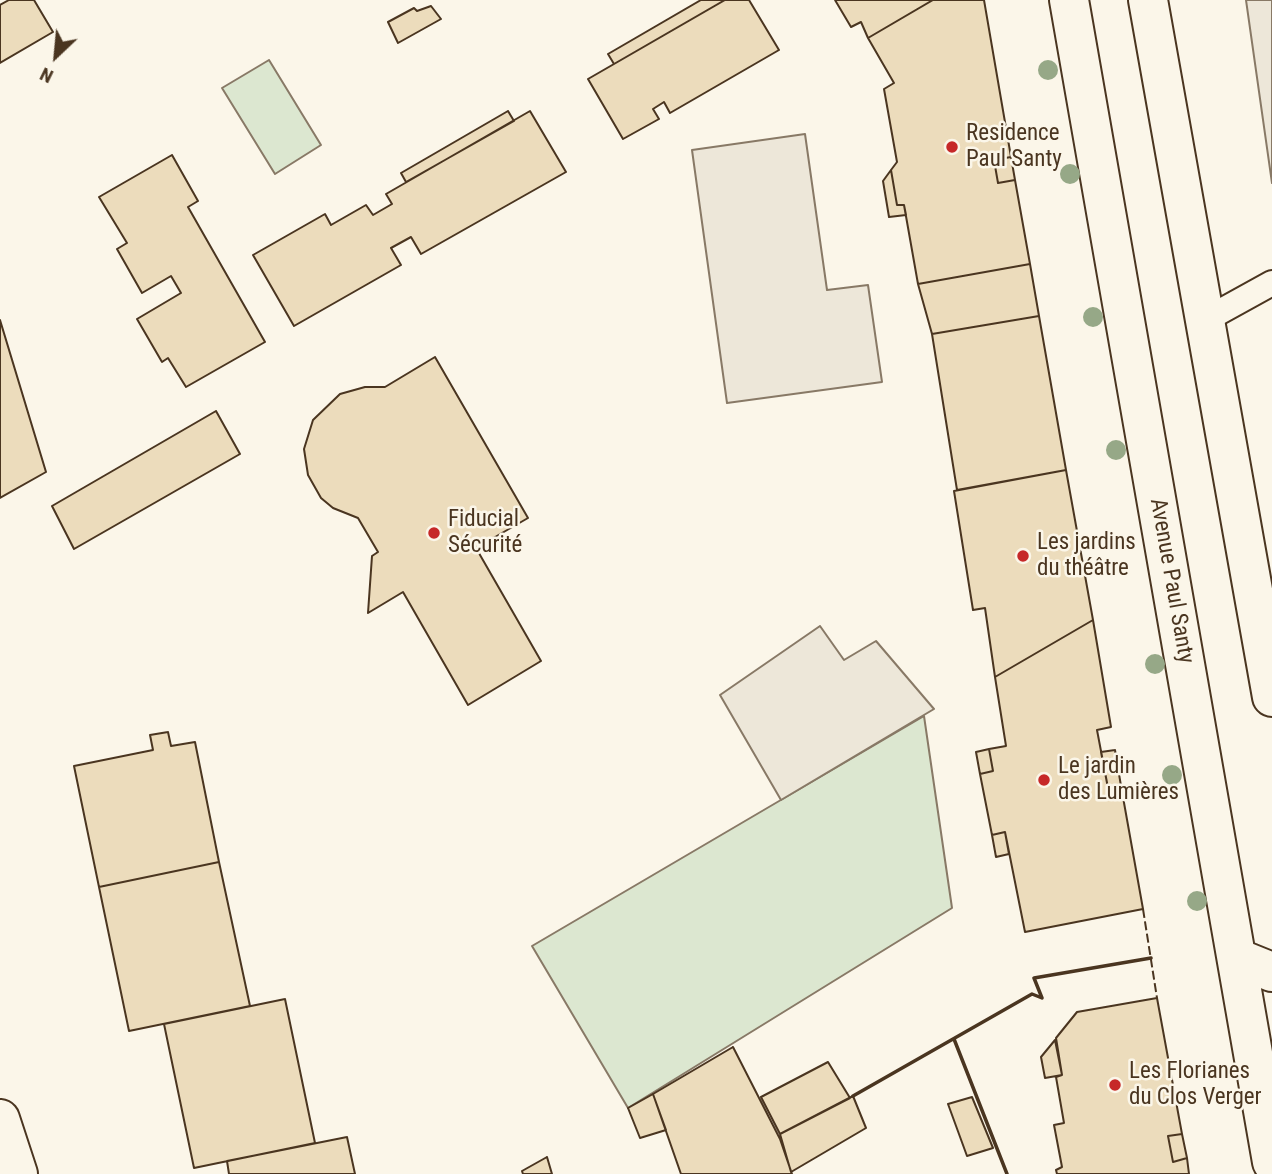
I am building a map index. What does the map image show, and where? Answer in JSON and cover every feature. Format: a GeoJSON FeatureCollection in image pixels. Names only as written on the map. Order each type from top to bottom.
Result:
{"type":"FeatureCollection","features":[{"type":"Feature","properties":{"kind":"main road","name":"Avenue Paul Santy"},"geometry":{"type":"LineString","coordinates":[[1069,0],[1272,1163]]}},
{"type":"Feature","properties":{"kind":"main road"},"geometry":{"type":"LineString","coordinates":[[1148,0],[1205,320],[1263,592],[1272,697]]}},
{"type":"Feature","properties":{"kind":"main road"},"geometry":{"type":"LineString","coordinates":[[1237,958],[1272,972]]}},
{"type":"Feature","properties":{"kind":"main road"},"geometry":{"type":"LineString","coordinates":[[0,1119],[18,1174]]}},
{"type":"Feature","properties":{"kind":"lane"},"geometry":{"type":"LineString","coordinates":[[1205,320],[1272,284]]}},
{"type":"Feature","properties":{"kind":"green space"},"geometry":{"type":"Polygon","coordinates":[[[269,60],[321,145],[275,174],[222,88],[269,60]]]}},
{"type":"Feature","properties":{"kind":"green space"},"geometry":{"type":"Polygon","coordinates":[[[924,716],[952,908],[628,1108],[532,946],[924,716]]]}},
{"type":"Feature","properties":{"kind":"shaded area"},"geometry":{"type":"Polygon","coordinates":[[[1246,0],[1272,0],[1272,183],[1246,0]]]}},
{"type":"Feature","properties":{"kind":"shaded area"},"geometry":{"type":"Polygon","coordinates":[[[805,134],[827,290],[868,285],[882,382],[727,403],[692,150],[805,134]]]}},
{"type":"Feature","properties":{"kind":"shaded area"},"geometry":{"type":"Polygon","coordinates":[[[820,626],[844,660],[876,641],[934,709],[781,800],[720,695],[820,626]]]}},
{"type":"Feature","properties":{"kind":"building"},"geometry":{"type":"Polygon","coordinates":[[[9,0],[34,0],[53,32],[0,63],[0,5],[9,0]]]}},
{"type":"Feature","properties":{"kind":"building"},"geometry":{"type":"Polygon","coordinates":[[[701,0],[725,0],[614,64],[608,54],[701,0]]]}},
{"type":"Feature","properties":{"kind":"building"},"geometry":{"type":"Polygon","coordinates":[[[725,0],[749,0],[779,50],[670,113],[664,102],[653,109],[659,119],[623,139],[588,79],[725,0]]]}},
{"type":"Feature","properties":{"kind":"building"},"geometry":{"type":"Polygon","coordinates":[[[835,0],[933,0],[868,38],[861,22],[851,27],[835,0]]]}},
{"type":"Feature","properties":{"kind":"building","name":"Residence Paul Santy"},"geometry":{"type":"Polygon","coordinates":[[[933,0],[984,0],[1011,157],[994,160],[998,183],[1015,180],[1030,264],[918,284],[904,205],[897,205],[891,170],[897,162],[884,89],[894,83],[868,38],[933,0]]]}},
{"type":"Feature","properties":{"kind":"building"},"geometry":{"type":"Polygon","coordinates":[[[431,6],[441,19],[398,43],[388,22],[414,8],[417,11],[431,6]]]}},
{"type":"Feature","properties":{"kind":"building"},"geometry":{"type":"Polygon","coordinates":[[[508,111],[514,121],[406,182],[401,173],[508,111]]]}},
{"type":"Feature","properties":{"kind":"building"},"geometry":{"type":"Polygon","coordinates":[[[530,111],[566,172],[421,254],[411,237],[391,248],[401,265],[294,326],[253,255],[325,214],[331,225],[366,205],[373,215],[392,204],[386,194],[530,111]]]}},
{"type":"Feature","properties":{"kind":"building"},"geometry":{"type":"Polygon","coordinates":[[[172,155],[198,201],[188,207],[265,342],[186,387],[168,358],[162,362],[137,319],[181,293],[171,276],[142,293],[117,249],[127,243],[99,197],[172,155]]]}},
{"type":"Feature","properties":{"kind":"building"},"geometry":{"type":"Polygon","coordinates":[[[1011,157],[1015,180],[998,183],[994,160],[1011,157]]]}},
{"type":"Feature","properties":{"kind":"building"},"geometry":{"type":"Polygon","coordinates":[[[891,170],[897,205],[904,205],[906,215],[889,217],[883,181],[891,170]]]}},
{"type":"Feature","properties":{"kind":"building"},"geometry":{"type":"Polygon","coordinates":[[[1030,264],[1039,316],[932,334],[918,284],[1030,264]]]}},
{"type":"Feature","properties":{"kind":"building"},"geometry":{"type":"Polygon","coordinates":[[[1039,316],[1066,470],[957,490],[932,334],[1039,316]]]}},
{"type":"Feature","properties":{"kind":"building"},"geometry":{"type":"Polygon","coordinates":[[[0,320],[46,472],[0,498],[0,320]]]}},
{"type":"Feature","properties":{"kind":"building","name":"Fiducial Sécurité"},"geometry":{"type":"Polygon","coordinates":[[[435,357],[528,518],[476,548],[541,661],[468,705],[403,592],[368,613],[372,556],[378,552],[358,518],[333,508],[321,498],[308,475],[304,449],[313,420],[340,394],[365,387],[385,387],[435,357]]]}},
{"type":"Feature","properties":{"kind":"building"},"geometry":{"type":"Polygon","coordinates":[[[216,411],[240,454],[74,549],[52,506],[216,411]]]}},
{"type":"Feature","properties":{"kind":"building","name":"Les jardins du théâtre"},"geometry":{"type":"Polygon","coordinates":[[[1066,470],[1093,620],[995,677],[985,608],[973,610],[954,491],[1066,470]]]}},
{"type":"Feature","properties":{"kind":"building","name":"Le jardin des Lumières"},"geometry":{"type":"Polygon","coordinates":[[[1093,620],[1111,727],[1097,730],[1108,788],[1121,786],[1143,909],[1025,932],[1005,832],[992,835],[980,774],[993,771],[989,749],[1006,746],[995,677],[1093,620]]]}},
{"type":"Feature","properties":{"kind":"building"},"geometry":{"type":"Polygon","coordinates":[[[168,732],[171,746],[195,742],[219,862],[99,887],[74,766],[153,750],[150,735],[168,732]]]}},
{"type":"Feature","properties":{"kind":"building"},"geometry":{"type":"Polygon","coordinates":[[[989,749],[993,771],[980,774],[976,752],[989,749]]]}},
{"type":"Feature","properties":{"kind":"building"},"geometry":{"type":"Polygon","coordinates":[[[1115,750],[1121,786],[1108,788],[1101,752],[1115,750]]]}},
{"type":"Feature","properties":{"kind":"building"},"geometry":{"type":"Polygon","coordinates":[[[1005,832],[1009,854],[996,857],[992,835],[1005,832]]]}},
{"type":"Feature","properties":{"kind":"building"},"geometry":{"type":"Polygon","coordinates":[[[219,862],[250,1006],[129,1031],[99,887],[219,862]]]}},
{"type":"Feature","properties":{"kind":"building","name":"Les Florianes du Clos Verger"},"geometry":{"type":"Polygon","coordinates":[[[1157,998],[1182,1134],[1168,1136],[1173,1162],[1187,1158],[1189,1174],[1057,1174],[1056,1170],[1062,1167],[1054,1125],[1064,1123],[1056,1077],[1062,1075],[1056,1038],[1077,1012],[1157,998]]]}},
{"type":"Feature","properties":{"kind":"building"},"geometry":{"type":"Polygon","coordinates":[[[285,999],[315,1143],[194,1168],[164,1024],[285,999]]]}},
{"type":"Feature","properties":{"kind":"building"},"geometry":{"type":"Polygon","coordinates":[[[1055,1040],[1062,1075],[1045,1078],[1041,1057],[1055,1040]]]}},
{"type":"Feature","properties":{"kind":"building"},"geometry":{"type":"Polygon","coordinates":[[[733,1047],[780,1139],[792,1174],[681,1174],[653,1094],[733,1047]]]}},
{"type":"Feature","properties":{"kind":"building"},"geometry":{"type":"Polygon","coordinates":[[[828,1062],[850,1098],[780,1134],[761,1097],[828,1062]]]}},
{"type":"Feature","properties":{"kind":"building"},"geometry":{"type":"Polygon","coordinates":[[[653,1094],[666,1130],[640,1138],[628,1108],[653,1094]]]}},
{"type":"Feature","properties":{"kind":"building"},"geometry":{"type":"Polygon","coordinates":[[[853,1096],[866,1128],[791,1172],[780,1134],[853,1096]]]}},
{"type":"Feature","properties":{"kind":"building"},"geometry":{"type":"Polygon","coordinates":[[[972,1097],[993,1148],[967,1156],[948,1104],[972,1097]]]}},
{"type":"Feature","properties":{"kind":"building"},"geometry":{"type":"Polygon","coordinates":[[[1182,1134],[1187,1158],[1173,1162],[1168,1136],[1182,1134]]]}},
{"type":"Feature","properties":{"kind":"building"},"geometry":{"type":"Polygon","coordinates":[[[347,1137],[355,1174],[229,1174],[227,1161],[347,1137]]]}},
{"type":"Feature","properties":{"kind":"building"},"geometry":{"type":"Polygon","coordinates":[[[547,1157],[552,1174],[523,1174],[522,1171],[547,1157]]]}},
{"type":"Feature","properties":{"kind":"fence"},"geometry":{"type":"LineString","coordinates":[[1143,909],[1157,998]]}},
{"type":"Feature","properties":{"kind":"wall"},"geometry":{"type":"LineString","coordinates":[[853,1096],[1032,994],[1042,998],[1034,978],[1151,958]]}},
{"type":"Feature","properties":{"kind":"wall"},"geometry":{"type":"LineString","coordinates":[[954,1039],[1007,1174]]}},
{"type":"Feature","properties":{"kind":"place","name":"Residence Paul Santy"},"geometry":{"type":"Point","coordinates":[952,147]}},
{"type":"Feature","properties":{"kind":"place","name":"Fiducial Sécurité"},"geometry":{"type":"Point","coordinates":[434,533]}},
{"type":"Feature","properties":{"kind":"place","name":"Les jardins du théâtre"},"geometry":{"type":"Point","coordinates":[1023,556]}},
{"type":"Feature","properties":{"kind":"place","name":"Le jardin des Lumières"},"geometry":{"type":"Point","coordinates":[1044,780]}},
{"type":"Feature","properties":{"kind":"place","name":"Les Florianes du Clos Verger"},"geometry":{"type":"Point","coordinates":[1115,1085]}}]}
